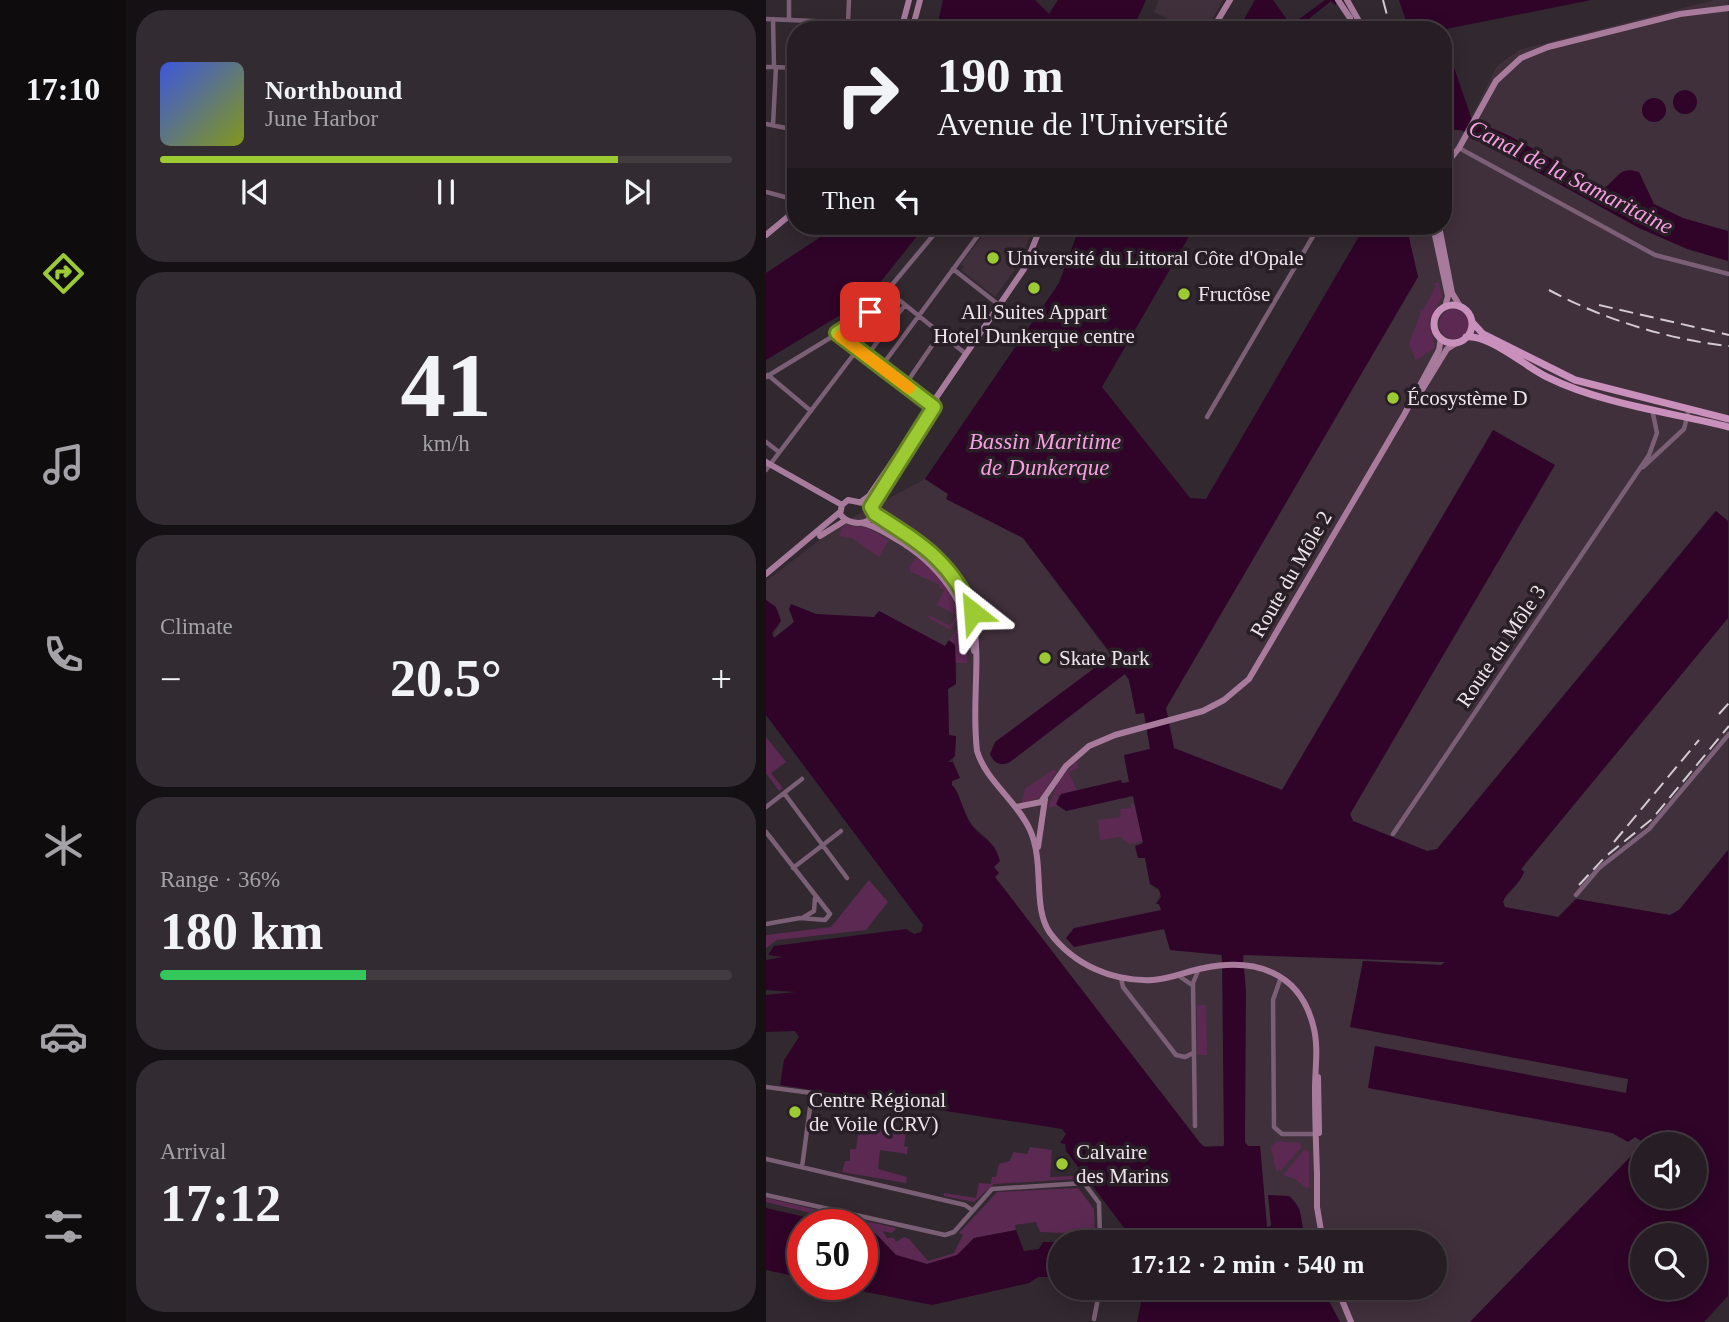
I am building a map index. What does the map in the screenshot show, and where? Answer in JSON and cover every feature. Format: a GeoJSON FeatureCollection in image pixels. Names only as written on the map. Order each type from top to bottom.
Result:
{"type":"FeatureCollection","features":[{"type":"Feature","properties":{"kind":"main road"},"geometry":{"type":"LineString","coordinates":[[1728,419],[1689,413],[1652,408],[1563,384],[1479,337],[1466,337],[1458,342],[1441,338],[1434,322],[1439,311],[1445,307],[1460,306],[1468,311],[1472,322],[1485,335],[1566,376],[1689,413],[1728,427]]}},
{"type":"Feature","properties":{"kind":"main road"},"geometry":{"type":"LineString","coordinates":[[1466,337],[1472,322]]}},
{"type":"Feature","properties":{"kind":"street"},"geometry":{"type":"LineString","coordinates":[[789,0],[789,20]]}},
{"type":"Feature","properties":{"kind":"street"},"geometry":{"type":"LineString","coordinates":[[848,21],[849,0]]}},
{"type":"Feature","properties":{"kind":"street"},"geometry":{"type":"LineString","coordinates":[[905,21],[909,0]]}},
{"type":"Feature","properties":{"kind":"street"},"geometry":{"type":"LineString","coordinates":[[916,21],[920,0]]}},
{"type":"Feature","properties":{"kind":"street"},"geometry":{"type":"LineString","coordinates":[[1217,21],[1230,0]]}},
{"type":"Feature","properties":{"kind":"street"},"geometry":{"type":"LineString","coordinates":[[1709,0],[1709,8]]}},
{"type":"Feature","properties":{"kind":"street"},"geometry":{"type":"LineString","coordinates":[[1344,2],[1351,21]]}},
{"type":"Feature","properties":{"kind":"street"},"geometry":{"type":"LineString","coordinates":[[1344,2],[1357,21]]}},
{"type":"Feature","properties":{"kind":"street"},"geometry":{"type":"LineString","coordinates":[[1452,157],[1500,75],[1534,52],[1709,8],[1728,8]]}},
{"type":"Feature","properties":{"kind":"street"},"geometry":{"type":"LineString","coordinates":[[766,19],[810,21]]}},
{"type":"Feature","properties":{"kind":"street"},"geometry":{"type":"LineString","coordinates":[[773,19],[769,44],[775,67],[773,125]]}},
{"type":"Feature","properties":{"kind":"street"},"geometry":{"type":"LineString","coordinates":[[766,66],[787,68]]}},
{"type":"Feature","properties":{"kind":"street"},"geometry":{"type":"LineString","coordinates":[[766,124],[787,128]]}},
{"type":"Feature","properties":{"kind":"street"},"geometry":{"type":"LineString","coordinates":[[1459,148],[1656,255],[1728,274]]}},
{"type":"Feature","properties":{"kind":"street"},"geometry":{"type":"LineString","coordinates":[[766,192],[787,198]]}},
{"type":"Feature","properties":{"kind":"street"},"geometry":{"type":"LineString","coordinates":[[766,238],[787,220]]}},
{"type":"Feature","properties":{"kind":"street"},"geometry":{"type":"LineString","coordinates":[[811,411],[767,376],[868,314],[934,235]]}},
{"type":"Feature","properties":{"kind":"street"},"geometry":{"type":"LineString","coordinates":[[881,367],[977,235]]}},
{"type":"Feature","properties":{"kind":"street"},"geometry":{"type":"LineString","coordinates":[[862,523],[870,519],[871,509],[938,396],[1024,269],[1037,235]]}},
{"type":"Feature","properties":{"kind":"street"},"geometry":{"type":"LineString","coordinates":[[1207,417],[1314,235]]}},
{"type":"Feature","properties":{"kind":"street"},"geometry":{"type":"LineString","coordinates":[[1438,235],[1452,293],[1460,306]]}},
{"type":"Feature","properties":{"kind":"street"},"geometry":{"type":"LineString","coordinates":[[1438,235],[1448,294],[1445,307]]}},
{"type":"Feature","properties":{"kind":"street"},"geometry":{"type":"LineString","coordinates":[[953,269],[999,304]]}},
{"type":"Feature","properties":{"kind":"street"},"geometry":{"type":"LineString","coordinates":[[888,291],[966,354]]}},
{"type":"Feature","properties":{"kind":"street"},"geometry":{"type":"LineString","coordinates":[[866,357],[905,305]]}},
{"type":"Feature","properties":{"kind":"street"},"geometry":{"type":"LineString","coordinates":[[837,333],[933,406]]}},
{"type":"Feature","properties":{"kind":"street"},"geometry":{"type":"LineString","coordinates":[[905,385],[940,334]]}},
{"type":"Feature","properties":{"kind":"street","name":"Route du Môle 2"},"geometry":{"type":"LineString","coordinates":[[1046,796],[1057,776],[1084,750],[1102,740],[1218,705],[1251,676],[1404,415],[1439,350],[1441,338]]}},
{"type":"Feature","properties":{"kind":"street","name":"Route du Môle 2"},"geometry":{"type":"LineString","coordinates":[[1404,415],[1447,349],[1458,342]]}},
{"type":"Feature","properties":{"kind":"street"},"geometry":{"type":"LineString","coordinates":[[846,520],[841,508],[767,465],[857,350]]}},
{"type":"Feature","properties":{"kind":"street"},"geometry":{"type":"LineString","coordinates":[[862,502],[933,406]]}},
{"type":"Feature","properties":{"kind":"street","name":"Route du Môle 3"},"geometry":{"type":"LineString","coordinates":[[1392,834],[1635,476],[1657,436],[1652,408]]}},
{"type":"Feature","properties":{"kind":"street","name":"Route du Môle 3"},"geometry":{"type":"LineString","coordinates":[[1635,476],[1684,429],[1689,413]]}},
{"type":"Feature","properties":{"kind":"street"},"geometry":{"type":"LineString","coordinates":[[766,442],[779,452]]}},
{"type":"Feature","properties":{"kind":"street"},"geometry":{"type":"LineString","coordinates":[[806,544],[848,500],[862,502],[928,548],[961,589],[976,624],[978,753],[1029,827],[1038,856]]}},
{"type":"Feature","properties":{"kind":"street"},"geometry":{"type":"LineString","coordinates":[[767,571],[846,520],[874,526],[924,558],[955,596],[969,628],[976,672]]}},
{"type":"Feature","properties":{"kind":"street"},"geometry":{"type":"LineString","coordinates":[[1576,895],[1602,866],[1649,830],[1728,734]]}},
{"type":"Feature","properties":{"kind":"street"},"geometry":{"type":"LineString","coordinates":[[766,807],[802,779]]}},
{"type":"Feature","properties":{"kind":"street"},"geometry":{"type":"LineString","coordinates":[[784,793],[847,878]]}},
{"type":"Feature","properties":{"kind":"street"},"geometry":{"type":"LineString","coordinates":[[1016,807],[1037,805],[1046,796]]}},
{"type":"Feature","properties":{"kind":"street"},"geometry":{"type":"LineString","coordinates":[[1046,796],[1038,856],[1041,913],[1045,925],[1076,958],[1098,971],[1121,978],[1151,980],[1179,976],[1200,969],[1264,967],[1281,977],[1308,1010],[1315,1034],[1320,1090],[1317,1207],[1321,1230]]}},
{"type":"Feature","properties":{"kind":"street"},"geometry":{"type":"LineString","coordinates":[[793,868],[841,831]]}},
{"type":"Feature","properties":{"kind":"street"},"geometry":{"type":"LineString","coordinates":[[766,832],[815,897],[828,908],[829,917],[824,920],[800,918],[766,924]]}},
{"type":"Feature","properties":{"kind":"street"},"geometry":{"type":"LineString","coordinates":[[800,918],[814,911],[815,897]]}},
{"type":"Feature","properties":{"kind":"street"},"geometry":{"type":"LineString","coordinates":[[1195,1126],[1193,986],[1200,969]]}},
{"type":"Feature","properties":{"kind":"street"},"geometry":{"type":"LineString","coordinates":[[1179,976],[1193,986]]}},
{"type":"Feature","properties":{"kind":"street"},"geometry":{"type":"LineString","coordinates":[[1281,977],[1273,1000],[1274,1127],[1282,1134],[1318,1134]]}},
{"type":"Feature","properties":{"kind":"street"},"geometry":{"type":"LineString","coordinates":[[1121,978],[1123,987],[1176,1055],[1185,1058],[1194,1052]]}},
{"type":"Feature","properties":{"kind":"street"},"geometry":{"type":"LineString","coordinates":[[766,1087],[812,1093],[802,1168]]}},
{"type":"Feature","properties":{"kind":"street"},"geometry":{"type":"LineString","coordinates":[[766,1159],[965,1205],[972,1210]]}},
{"type":"Feature","properties":{"kind":"street"},"geometry":{"type":"LineString","coordinates":[[766,1195],[943,1235],[954,1232],[995,1188],[1084,1183],[1099,1203],[1100,1230]]}},
{"type":"Feature","properties":{"kind":"street"},"geometry":{"type":"LineString","coordinates":[[1094,1319],[1098,1300]]}},
{"type":"Feature","properties":{"kind":"street"},"geometry":{"type":"LineString","coordinates":[[1342,1300],[1351,1322]]}},
{"type":"Feature","properties":{"kind":"shaded area"},"geometry":{"type":"Polygon","coordinates":[[[1159,0],[1223,0],[1211,21],[1165,21],[1166,18],[1154,12],[1159,0]]]}},
{"type":"Feature","properties":{"kind":"shaded area"},"geometry":{"type":"Polygon","coordinates":[[[1714,0],[1728,0],[1728,521],[1715,511],[1437,849],[1427,851],[1353,821],[1350,814],[1554,465],[1494,430],[1282,790],[1174,749],[1166,708],[1417,277],[1408,235],[1452,235],[1452,133],[1454,130],[1464,131],[1497,66],[1519,50],[1714,0]]]}},
{"type":"Feature","properties":{"kind":"shaded area","name":"Université du Littoral Côte d'Opale"},"geometry":{"type":"Polygon","coordinates":[[[983,235],[1030,235],[1019,264],[995,297],[961,270],[964,267],[961,264],[983,235]]]}},
{"type":"Feature","properties":{"kind":"shaded area"},"geometry":{"type":"Polygon","coordinates":[[[1439,282],[1442,297],[1429,321],[1435,347],[1416,361],[1409,344],[1421,312],[1418,309],[1423,310],[1436,286],[1433,284],[1439,282]]]}},
{"type":"Feature","properties":{"kind":"shaded area"},"geometry":{"type":"Polygon","coordinates":[[[1454,309],[1465,313],[1469,324],[1465,335],[1454,339],[1443,335],[1439,324],[1443,313],[1454,309]]]}},
{"type":"Feature","properties":{"kind":"shaded area"},"geometry":{"type":"Polygon","coordinates":[[[925,479],[948,494],[947,499],[1023,538],[1129,680],[1136,714],[1144,713],[1150,749],[1124,756],[1143,843],[1136,846],[1145,858],[1150,884],[1161,893],[1156,904],[1160,905],[1170,950],[1220,954],[1222,961],[1242,962],[1245,954],[1446,962],[1442,965],[1363,961],[1351,1026],[1629,1079],[1626,1093],[1639,1132],[1630,1132],[1630,1157],[1470,1322],[1340,1322],[1328,1300],[1447,1300],[1447,1230],[1302,1230],[1300,1209],[1289,1196],[1271,1227],[1267,1227],[1260,1147],[1246,1146],[1245,1139],[1225,1139],[1223,1146],[1203,1146],[1081,990],[995,877],[988,839],[972,825],[952,786],[951,782],[959,778],[953,762],[956,736],[949,736],[948,688],[956,684],[957,653],[879,611],[874,617],[839,617],[816,614],[794,605],[789,609],[794,622],[778,637],[772,637],[781,621],[778,611],[766,600],[766,581],[842,523],[925,479]]]}},
{"type":"Feature","properties":{"kind":"shaded area"},"geometry":{"type":"Polygon","coordinates":[[[846,525],[868,528],[889,540],[879,557],[852,538],[840,536],[841,529],[846,525]]]}},
{"type":"Feature","properties":{"kind":"shaded area"},"geometry":{"type":"Polygon","coordinates":[[[916,558],[937,575],[953,600],[959,616],[951,630],[927,617],[929,615],[950,626],[956,615],[937,605],[944,590],[939,588],[940,585],[911,572],[909,567],[916,558]]]}},
{"type":"Feature","properties":{"kind":"shaded area"},"geometry":{"type":"Polygon","coordinates":[[[1728,618],[1728,850],[1679,910],[1670,915],[1576,899],[1559,917],[1504,907],[1503,900],[1524,872],[1521,869],[1728,618]]]}},
{"type":"Feature","properties":{"kind":"shaded area"},"geometry":{"type":"Polygon","coordinates":[[[960,624],[967,638],[967,663],[956,663],[955,645],[949,640],[960,624]]]}},
{"type":"Feature","properties":{"kind":"shaded area"},"geometry":{"type":"Polygon","coordinates":[[[766,737],[786,762],[771,773],[783,788],[779,791],[766,773],[766,737]]]}},
{"type":"Feature","properties":{"kind":"shaded area"},"geometry":{"type":"Polygon","coordinates":[[[1077,761],[1078,768],[1069,773],[1077,790],[1058,795],[1057,806],[1048,808],[1058,782],[1077,761]]]}},
{"type":"Feature","properties":{"kind":"shaded area"},"geometry":{"type":"Polygon","coordinates":[[[1054,769],[1056,772],[1041,797],[1021,804],[1025,789],[1054,769]]]}},
{"type":"Feature","properties":{"kind":"shaded area"},"geometry":{"type":"Polygon","coordinates":[[[1131,804],[1134,804],[1143,841],[1130,844],[1120,837],[1100,840],[1098,820],[1121,817],[1120,809],[1131,808],[1131,804]]]}},
{"type":"Feature","properties":{"kind":"shaded area"},"geometry":{"type":"Polygon","coordinates":[[[869,880],[888,902],[866,930],[777,940],[766,948],[766,935],[831,927],[869,880]]]}},
{"type":"Feature","properties":{"kind":"shaded area"},"geometry":{"type":"Polygon","coordinates":[[[1197,1005],[1206,1005],[1207,1055],[1197,1055],[1197,1005]]]}},
{"type":"Feature","properties":{"kind":"shaded area"},"geometry":{"type":"Polygon","coordinates":[[[859,1127],[903,1134],[907,1127],[904,1146],[908,1147],[907,1154],[880,1150],[878,1169],[907,1177],[906,1183],[842,1172],[845,1161],[850,1161],[850,1149],[856,1149],[859,1127]]]}},
{"type":"Feature","properties":{"kind":"shaded area"},"geometry":{"type":"Polygon","coordinates":[[[1277,1141],[1299,1143],[1302,1147],[1281,1170],[1276,1171],[1271,1147],[1277,1141]]]}},
{"type":"Feature","properties":{"kind":"shaded area"},"geometry":{"type":"Polygon","coordinates":[[[1030,1147],[1052,1150],[1050,1177],[1077,1176],[1077,1179],[994,1184],[974,1202],[944,1196],[944,1193],[976,1198],[979,1183],[991,1184],[999,1164],[1010,1161],[1013,1152],[1027,1154],[1030,1147]]]}},
{"type":"Feature","properties":{"kind":"shaded area"},"geometry":{"type":"Polygon","coordinates":[[[1305,1149],[1309,1152],[1309,1187],[1306,1188],[1295,1179],[1283,1175],[1305,1149]]]}},
{"type":"Feature","properties":{"kind":"shaded area"},"geometry":{"type":"Polygon","coordinates":[[[1078,1188],[1094,1209],[1095,1230],[1040,1232],[1036,1222],[1015,1225],[1016,1230],[974,1238],[958,1255],[927,1264],[896,1255],[878,1236],[878,1229],[882,1230],[887,1238],[894,1238],[896,1242],[904,1237],[909,1239],[928,1261],[954,1253],[963,1235],[959,1233],[997,1192],[1078,1188]]]}},
{"type":"Feature","properties":{"kind":"shaded area"},"geometry":{"type":"Polygon","coordinates":[[[766,1198],[814,1209],[794,1209],[766,1202],[766,1198]]]}},
{"type":"Feature","properties":{"kind":"shaded area"},"geometry":{"type":"Polygon","coordinates":[[[878,1224],[896,1228],[891,1233],[878,1230],[878,1224]]]}},
{"type":"Feature","properties":{"kind":"water"},"geometry":{"type":"Polygon","coordinates":[[[943,0],[1035,0],[1049,14],[1058,0],[1146,0],[1136,21],[942,21],[939,18],[943,0]]]}},
{"type":"Feature","properties":{"kind":"water"},"geometry":{"type":"Polygon","coordinates":[[[1255,0],[1273,0],[1288,21],[1243,21],[1255,0]]]}},
{"type":"Feature","properties":{"kind":"water"},"geometry":{"type":"Polygon","coordinates":[[[1325,0],[1342,0],[1335,5],[1331,1],[1306,21],[1296,21],[1325,0]]]}},
{"type":"Feature","properties":{"kind":"water"},"geometry":{"type":"Polygon","coordinates":[[[1399,0],[1591,0],[1452,28],[1452,21],[1406,21],[1399,0]]]}},
{"type":"Feature","properties":{"kind":"water","name":"Canal de la Samaritaine"},"geometry":{"type":"Polygon","coordinates":[[[1452,61],[1472,120],[1508,135],[1604,188],[1627,170],[1639,172],[1654,204],[1683,218],[1728,231],[1728,261],[1687,249],[1639,228],[1461,130],[1452,132],[1452,61]]]}},
{"type":"Feature","properties":{"kind":"water"},"geometry":{"type":"Polygon","coordinates":[[[1685,90],[1696,97],[1697,102],[1690,113],[1685,114],[1674,107],[1673,102],[1680,91],[1685,90]]]}},
{"type":"Feature","properties":{"kind":"water"},"geometry":{"type":"Polygon","coordinates":[[[1654,98],[1665,105],[1666,110],[1659,121],[1654,122],[1643,115],[1642,110],[1649,99],[1654,98]]]}},
{"type":"Feature","properties":{"kind":"water"},"geometry":{"type":"Polygon","coordinates":[[[823,235],[918,235],[867,299],[766,360],[766,273],[823,235]]]}},
{"type":"Feature","properties":{"kind":"water","name":"Bassin Maritime de Dunkerque"},"geometry":{"type":"Polygon","coordinates":[[[1077,235],[1190,235],[1102,387],[1190,498],[1206,499],[1360,235],[1408,235],[1418,277],[1166,708],[1174,748],[1282,790],[1493,430],[1555,465],[1350,814],[1353,821],[1427,851],[1437,849],[1716,511],[1728,521],[1728,618],[1521,869],[1524,872],[1522,877],[1503,902],[1505,907],[1558,917],[1576,899],[1670,915],[1679,910],[1728,850],[1728,1296],[1704,1322],[1470,1322],[1630,1157],[1630,1209],[1707,1209],[1707,1132],[1630,1132],[1628,1142],[1612,1133],[1368,1088],[1375,1046],[1626,1093],[1628,1079],[1350,1027],[1363,961],[1441,965],[1445,962],[1243,955],[1246,991],[1245,1142],[1248,1146],[1260,1146],[1267,1227],[1271,1226],[1268,1195],[1289,1196],[1298,1206],[1304,1230],[1125,1229],[1066,1151],[1065,1144],[1060,1143],[1066,1134],[1062,1129],[780,1085],[784,1060],[799,1037],[795,1031],[766,1032],[766,995],[796,992],[766,990],[766,960],[783,957],[768,955],[774,946],[906,929],[914,934],[921,932],[923,925],[766,715],[766,600],[776,607],[781,621],[772,633],[774,638],[794,622],[789,609],[791,604],[816,614],[874,617],[879,611],[945,646],[949,640],[955,645],[956,684],[948,689],[949,735],[956,736],[955,756],[948,762],[953,762],[960,778],[952,781],[952,785],[968,819],[998,854],[1000,861],[994,867],[999,873],[995,877],[1200,1143],[1205,1147],[1224,1146],[1222,955],[1170,950],[1164,929],[1074,947],[1066,938],[1074,928],[1161,910],[1159,904],[1156,904],[1161,897],[1159,889],[1150,884],[1145,858],[1138,858],[1135,846],[1143,843],[1133,796],[1066,811],[1056,804],[1061,794],[1121,780],[1122,783],[1129,782],[1124,755],[1150,749],[1144,713],[1136,714],[1129,680],[1125,674],[1010,762],[1000,764],[993,760],[990,754],[995,742],[1112,655],[1023,538],[946,499],[948,494],[925,479],[1059,283],[1077,235]]]}},
{"type":"Feature","properties":{"kind":"water"},"geometry":{"type":"Polygon","coordinates":[[[766,1208],[787,1213],[787,1275],[766,1270],[766,1208]]]}},
{"type":"Feature","properties":{"kind":"water"},"geometry":{"type":"Polygon","coordinates":[[[1016,1230],[1024,1251],[1039,1249],[1043,1242],[1048,1242],[1048,1277],[1038,1277],[1029,1283],[932,1305],[878,1294],[878,1236],[896,1255],[927,1264],[957,1255],[974,1238],[1016,1230]]]}},
{"type":"Feature","properties":{"kind":"water"},"geometry":{"type":"Polygon","coordinates":[[[1142,1300],[1328,1300],[1340,1322],[1137,1322],[1142,1300]]]}},
{"type":"Feature","properties":{"kind":"railway"},"geometry":{"type":"LineString","coordinates":[[1383,0],[1389,21]]}},
{"type":"Feature","properties":{"kind":"railway"},"geometry":{"type":"LineString","coordinates":[[1549,290],[1590,310],[1636,326],[1683,339],[1729,346]]}},
{"type":"Feature","properties":{"kind":"railway"},"geometry":{"type":"LineString","coordinates":[[1599,305],[1729,335]]}},
{"type":"Feature","properties":{"kind":"railway"},"geometry":{"type":"LineString","coordinates":[[1719,714],[1729,703]]}},
{"type":"Feature","properties":{"kind":"railway"},"geometry":{"type":"LineString","coordinates":[[1579,885],[1605,857],[1652,819],[1729,726]]}},
{"type":"Feature","properties":{"kind":"railway"},"geometry":{"type":"LineString","coordinates":[[1614,842],[1699,740]]}},
{"type":"Feature","properties":{"kind":"slow traffic"},"geometry":{"type":"LineString","coordinates":[[840,336],[909,388]]}},
{"type":"Feature","properties":{"kind":"place","name":"Université du Littoral Côte d'Opale"},"geometry":{"type":"Point","coordinates":[993,258]}},
{"type":"Feature","properties":{"kind":"place","name":"All Suites Appart Hotel Dunkerque centre"},"geometry":{"type":"Point","coordinates":[1034,288]}},
{"type":"Feature","properties":{"kind":"place","name":"Fructôse"},"geometry":{"type":"Point","coordinates":[1184,294]}},
{"type":"Feature","properties":{"kind":"place","name":"Écosystème D"},"geometry":{"type":"Point","coordinates":[1393,398]}},
{"type":"Feature","properties":{"kind":"place","name":"Skate Park"},"geometry":{"type":"Point","coordinates":[1045,658]}},
{"type":"Feature","properties":{"kind":"place","name":"Centre Régional de Voile (CRV)"},"geometry":{"type":"Point","coordinates":[795,1112]}},
{"type":"Feature","properties":{"kind":"place","name":"Calvaire des Marins"},"geometry":{"type":"Point","coordinates":[1062,1164]}},
{"type":"Feature","properties":{"kind":"route"},"geometry":{"type":"LineString","coordinates":[[870,312],[837,333],[934,407],[875,496],[872,511],[916,539],[943,562],[973,612]]}}]}
